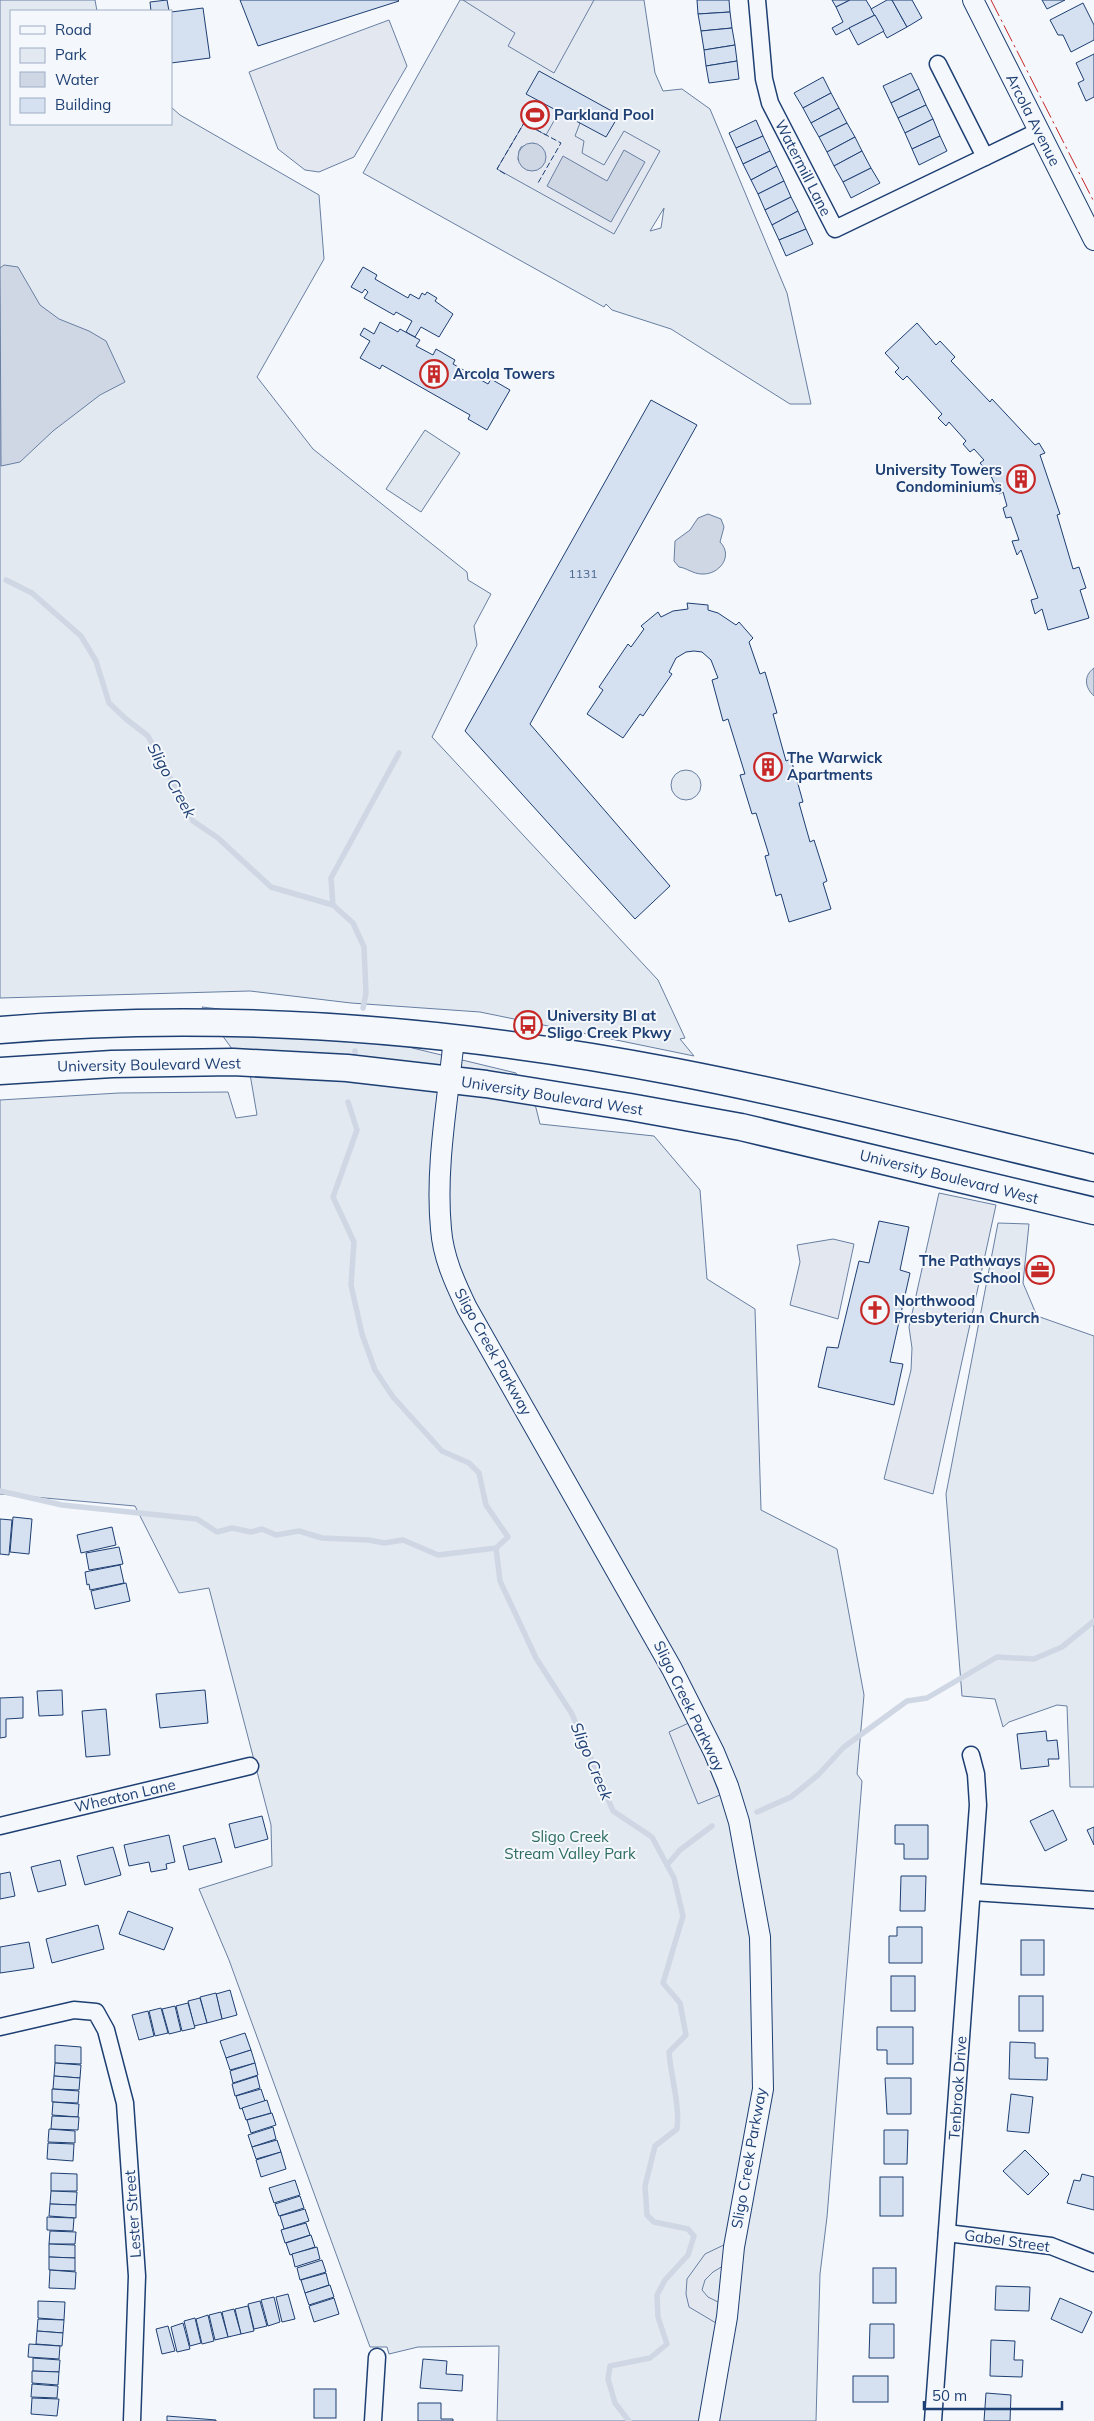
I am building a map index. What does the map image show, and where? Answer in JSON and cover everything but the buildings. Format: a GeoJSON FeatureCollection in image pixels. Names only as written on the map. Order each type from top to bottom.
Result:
{"type":"FeatureCollection","features":[{"type":"Feature","properties":{"kind":"main road"},"geometry":{"type":"LineString","coordinates":[[0,1030],[150,1021],[258,1023],[454,1038],[574,1054],[678,1072],[1094,1168]]}},
{"type":"Feature","properties":{"kind":"main road","name":"University Boulevard West"},"geometry":{"type":"LineString","coordinates":[[0,1071],[112,1064],[233,1062],[347,1068],[450,1080],[532,1091],[740,1127],[1094,1211]]}},
{"type":"Feature","properties":{"kind":"street","name":"Watermill Lane"},"geometry":{"type":"LineString","coordinates":[[757,0],[764,79],[770,103],[835,230],[1039,131]]}},
{"type":"Feature","properties":{"kind":"street","name":"Arcola Avenue"},"geometry":{"type":"LineString","coordinates":[[973,0],[1094,240]]}},
{"type":"Feature","properties":{"kind":"street"},"geometry":{"type":"LineString","coordinates":[[938,64],[985,157]]}},
{"type":"Feature","properties":{"kind":"street","name":"Sligo Creek Parkway"},"geometry":{"type":"LineString","coordinates":[[454,1038],[440,1176],[441,1230],[451,1274],[467,1308],[672,1669],[714,1752],[728,1786],[739,1822],[760,1937],[763,2089],[734,2247],[726,2317],[709,2421]]}},
{"type":"Feature","properties":{"kind":"street","name":"Tenbrook Drive"},"geometry":{"type":"LineString","coordinates":[[933,2421],[973,1892],[978,1804],[976,1774],[972,1755]]}},
{"type":"Feature","properties":{"kind":"street","name":"Wheaton Lane"},"geometry":{"type":"LineString","coordinates":[[0,1826],[250,1766]]}},
{"type":"Feature","properties":{"kind":"street"},"geometry":{"type":"LineString","coordinates":[[973,1892],[1094,1900]]}},
{"type":"Feature","properties":{"kind":"street","name":"Lester Street"},"geometry":{"type":"LineString","coordinates":[[0,2027],[74,2010],[96,2012],[106,2030],[125,2103],[137,2276],[132,2421]]}},
{"type":"Feature","properties":{"kind":"street","name":"Gabel Street"},"geometry":{"type":"LineString","coordinates":[[948,2233],[1051,2246],[1094,2263]]}},
{"type":"Feature","properties":{"kind":"street"},"geometry":{"type":"LineString","coordinates":[[373,2421],[376,2357]]}},
{"type":"Feature","properties":{"kind":"green space"},"geometry":{"type":"Polygon","coordinates":[[[0,0],[95,0],[97,10],[10,10],[10,125],[172,125],[172,108],[180,115],[319,195],[324,259],[257,377],[313,449],[467,572],[468,580],[491,594],[474,626],[477,645],[432,737],[658,980],[685,1038],[680,1039],[694,1056],[480,1012],[351,1003],[250,991],[0,998],[0,0]]]}},
{"type":"Feature","properties":{"kind":"green space","name":"Parkland Pool"},"geometry":{"type":"Polygon","coordinates":[[[460,0],[644,0],[655,73],[663,91],[682,89],[710,109],[787,293],[811,404],[790,404],[671,329],[612,310],[606,304],[604,307],[363,173],[460,0]],[[664,208],[650,231],[661,228],[664,208]]]}},
{"type":"Feature","properties":{"kind":"green space"},"geometry":{"type":"Polygon","coordinates":[[[425,430],[460,453],[421,512],[386,489],[425,430]]]}},
{"type":"Feature","properties":{"kind":"green space"},"geometry":{"type":"Polygon","coordinates":[[[686,770],[697,774],[701,785],[697,796],[686,800],[675,796],[671,785],[675,774],[686,770]]]}},
{"type":"Feature","properties":{"kind":"green space","name":"Sligo Creek Stream Valley Park"},"geometry":{"type":"Polygon","coordinates":[[[202,1007],[280,1016],[516,1073],[535,1104],[540,1124],[654,1136],[700,1190],[707,1279],[755,1309],[761,1510],[837,1549],[864,1695],[857,1774],[862,1781],[827,2217],[820,2274],[816,2421],[497,2421],[499,2346],[418,2347],[389,2354],[387,2347],[370,2347],[229,1960],[199,1889],[272,1866],[271,1825],[209,1588],[179,1593],[135,1506],[0,1494],[0,1100],[119,1093],[228,1092],[236,1118],[257,1115],[250,1074],[202,1007]]]}},
{"type":"Feature","properties":{"kind":"green space"},"geometry":{"type":"Polygon","coordinates":[[[998,1223],[1029,1224],[1023,1283],[1037,1316],[1094,1336],[1094,1787],[1070,1787],[1067,1706],[1057,1705],[1009,1722],[1003,1727],[995,1699],[962,1696],[946,1494],[998,1223]]]}},
{"type":"Feature","properties":{"kind":"shaded area"},"geometry":{"type":"Polygon","coordinates":[[[463,0],[594,0],[554,73],[508,46],[515,33],[463,0]]]}},
{"type":"Feature","properties":{"kind":"shaded area"},"geometry":{"type":"Polygon","coordinates":[[[389,20],[407,66],[354,157],[319,172],[305,170],[278,149],[249,72],[389,20]]]}},
{"type":"Feature","properties":{"kind":"shaded area"},"geometry":{"type":"Polygon","coordinates":[[[559,112],[580,123],[575,136],[584,141],[582,153],[604,165],[624,131],[660,151],[614,234],[497,169],[524,123],[546,135],[559,112]],[[534,143],[521,147],[518,160],[527,170],[536,170],[543,165],[534,143]]]}},
{"type":"Feature","properties":{"kind":"shaded area"},"geometry":{"type":"Polygon","coordinates":[[[939,1193],[996,1205],[933,1494],[884,1479],[911,1370],[912,1348],[909,1327],[939,1193]]]}},
{"type":"Feature","properties":{"kind":"shaded area"},"geometry":{"type":"Polygon","coordinates":[[[833,1239],[854,1244],[838,1319],[790,1305],[800,1262],[797,1245],[833,1239]]]}},
{"type":"Feature","properties":{"kind":"shaded area"},"geometry":{"type":"Polygon","coordinates":[[[691,1722],[720,1795],[698,1804],[669,1732],[691,1722]]]}},
{"type":"Feature","properties":{"kind":"shaded area"},"geometry":{"type":"Polygon","coordinates":[[[730,2242],[728,2263],[713,2272],[705,2280],[702,2290],[708,2297],[720,2303],[716,2323],[689,2307],[686,2294],[687,2279],[705,2254],[730,2242]]]}},
{"type":"Feature","properties":{"kind":"water"},"geometry":{"type":"Polygon","coordinates":[[[532,143],[542,147],[546,157],[542,167],[532,171],[522,167],[518,157],[522,147],[532,143]]]}},
{"type":"Feature","properties":{"kind":"water","name":"Parkland Pool"},"geometry":{"type":"Polygon","coordinates":[[[624,150],[645,162],[611,222],[547,186],[563,156],[607,181],[624,150]]]}},
{"type":"Feature","properties":{"kind":"water"},"geometry":{"type":"Polygon","coordinates":[[[4,265],[18,267],[40,305],[59,319],[89,331],[106,341],[125,382],[100,395],[53,431],[20,462],[1,466],[0,268],[4,265]]]}},
{"type":"Feature","properties":{"kind":"water"},"geometry":{"type":"Polygon","coordinates":[[[708,514],[721,519],[724,527],[720,542],[724,547],[725,559],[723,564],[714,571],[699,574],[679,567],[674,561],[675,541],[690,530],[698,518],[708,514]]]}},
{"type":"Feature","properties":{"kind":"water"},"geometry":{"type":"Polygon","coordinates":[[[1094,668],[1094,696],[1086,682],[1090,671],[1094,668]]]}},
{"type":"Feature","properties":{"kind":"waterway","name":"Sligo Creek"},"geometry":{"type":"LineString","coordinates":[[6,580],[32,593],[81,636],[96,661],[109,703],[148,736],[193,821],[218,838],[271,887],[333,905],[353,923],[364,947],[366,993],[363,1008]]}},
{"type":"Feature","properties":{"kind":"waterway"},"geometry":{"type":"LineString","coordinates":[[333,905],[331,878],[399,753]]}},
{"type":"Feature","properties":{"kind":"waterway","name":"Sligo Creek"},"geometry":{"type":"LineString","coordinates":[[348,1102],[357,1130],[333,1197],[354,1242],[351,1285],[362,1334],[375,1370],[393,1397],[442,1451],[469,1463],[479,1473],[486,1505],[508,1537],[496,1548],[500,1581],[536,1658],[572,1714],[613,1811],[652,1837],[674,1878],[683,1916],[663,1983],[680,2003],[686,2035],[669,2052],[678,2120],[677,2129],[655,2146],[645,2186],[647,2215],[654,2222],[688,2229],[694,2236],[688,2255],[665,2280],[657,2295],[658,2317],[667,2344],[650,2358],[610,2366],[608,2379],[615,2403],[629,2421]]}},
{"type":"Feature","properties":{"kind":"waterway"},"geometry":{"type":"LineString","coordinates":[[0,1491],[62,1505],[197,1519],[217,1532],[232,1528],[251,1532],[262,1529],[276,1535],[299,1531],[322,1538],[369,1540],[384,1543],[403,1540],[438,1555],[496,1548]]}},
{"type":"Feature","properties":{"kind":"waterway"},"geometry":{"type":"LineString","coordinates":[[757,1812],[791,1797],[818,1775],[844,1747],[907,1701],[927,1698],[997,1657],[1034,1659],[1062,1647],[1094,1621]]}},
{"type":"Feature","properties":{"kind":"waterway"},"geometry":{"type":"LineString","coordinates":[[667,1865],[680,1850],[712,1826]]}},
{"type":"Feature","properties":{"kind":"fence"},"geometry":{"type":"LineString","coordinates":[[505,174],[497,169],[524,123],[561,143],[538,183]]}},
{"type":"Feature","properties":{"kind":"power"},"geometry":{"type":"LineString","coordinates":[[991,0],[1094,202]]}},
{"type":"Feature","properties":{"kind":"place","name":"Parkland Pool"},"geometry":{"type":"Point","coordinates":[535,115]}},
{"type":"Feature","properties":{"kind":"place","name":"Arcola Towers"},"geometry":{"type":"Point","coordinates":[434,374]}},
{"type":"Feature","properties":{"kind":"place","name":"University Towers Condominiums"},"geometry":{"type":"Point","coordinates":[1021,479]}},
{"type":"Feature","properties":{"kind":"place","name":"The Warwick Apartments"},"geometry":{"type":"Point","coordinates":[768,767]}},
{"type":"Feature","properties":{"kind":"place","name":"University Bl at Sligo Creek Pkwy"},"geometry":{"type":"Point","coordinates":[528,1025]}},
{"type":"Feature","properties":{"kind":"place","name":"The Pathways School"},"geometry":{"type":"Point","coordinates":[1040,1270]}},
{"type":"Feature","properties":{"kind":"place","name":"Northwood Presbyterian Church"},"geometry":{"type":"Point","coordinates":[875,1310]}}]}
